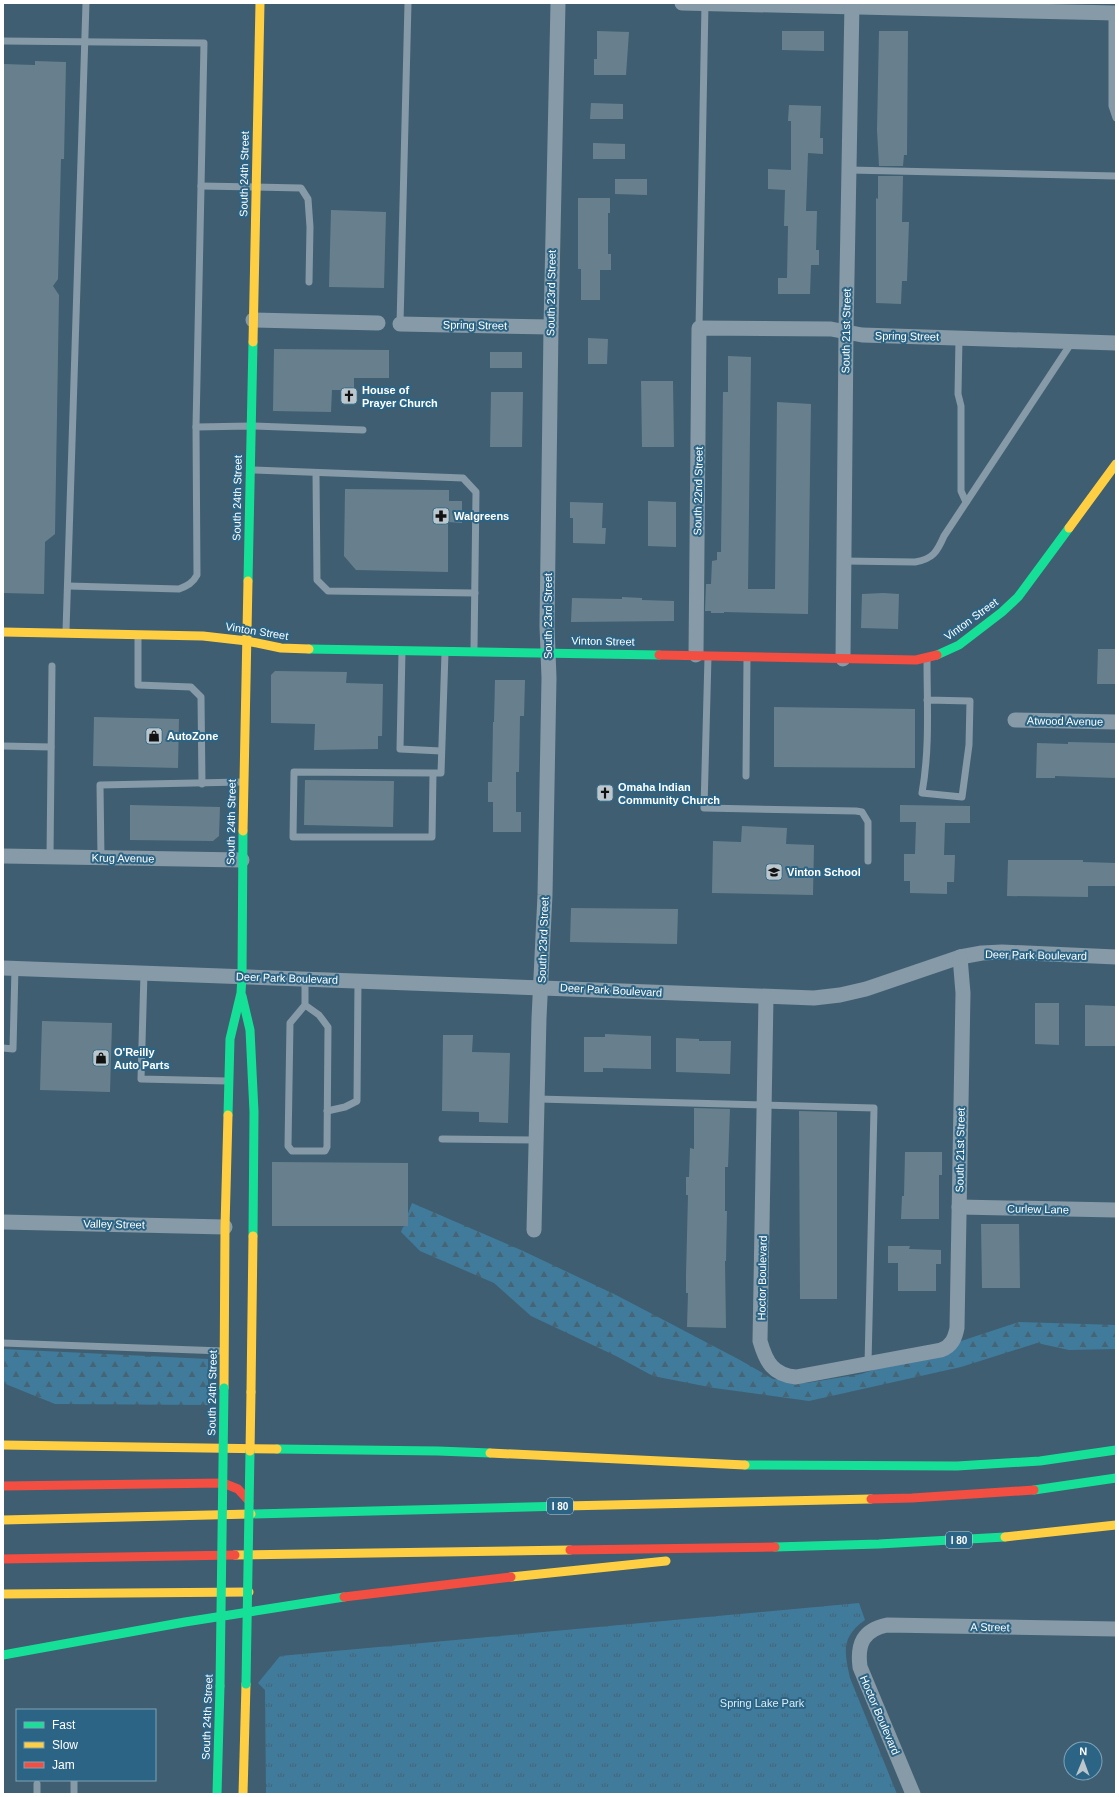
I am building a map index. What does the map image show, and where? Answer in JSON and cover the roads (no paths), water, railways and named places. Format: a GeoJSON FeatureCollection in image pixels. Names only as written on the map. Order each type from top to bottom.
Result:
{"type":"FeatureCollection","features":[{"type":"Feature","properties":{"kind":"main road","name":"South 24th Street"},"geometry":{"type":"LineString","coordinates":[[217,1794],[222,1591],[225,1227],[228,1081],[230,1039],[241,993],[242,976],[242,860],[260,3]]}},
{"type":"Feature","properties":{"kind":"main road","name":"Vinton Street"},"geometry":{"type":"LineString","coordinates":[[3,632],[203,636],[247,641],[281,648],[702,655],[843,659],[927,658],[942,654],[958,645],[1002,612],[1018,597],[1116,464]]}},
{"type":"Feature","properties":{"kind":"main road","name":"South 24th Street"},"geometry":{"type":"LineString","coordinates":[[241,993],[250,1030],[254,1112],[248,1592],[242,1794]]}},
{"type":"Feature","properties":{"kind":"main road"},"geometry":{"type":"LineString","coordinates":[[3,1445],[438,1451],[757,1466],[957,1466],[1003,1464],[1040,1462],[1116,1450]]}},
{"type":"Feature","properties":{"kind":"main road","name":"I 80"},"geometry":{"type":"LineString","coordinates":[[3,1520],[912,1498],[1044,1489],[1116,1478]]}},
{"type":"Feature","properties":{"kind":"main road"},"geometry":{"type":"LineString","coordinates":[[3,1486],[223,1483],[236,1486],[244,1492],[249,1501]]}},
{"type":"Feature","properties":{"kind":"main road","name":"I 80"},"geometry":{"type":"LineString","coordinates":[[3,1559],[234,1553],[800,1547],[1015,1537],[1116,1525]]}},
{"type":"Feature","properties":{"kind":"main road"},"geometry":{"type":"LineString","coordinates":[[700,1557],[800,1547]]}},
{"type":"Feature","properties":{"kind":"main road"},"geometry":{"type":"LineString","coordinates":[[3,1655],[145,1628],[368,1594],[454,1583],[677,1560]]}},
{"type":"Feature","properties":{"kind":"main road"},"geometry":{"type":"LineString","coordinates":[[3,1594],[222,1591],[248,1592]]}},
{"type":"Feature","properties":{"kind":"street","name":"South 23rd Street"},"geometry":{"type":"LineString","coordinates":[[534,1230],[545,895],[549,678],[551,327],[558,3]]}},
{"type":"Feature","properties":{"kind":"street"},"geometry":{"type":"LineString","coordinates":[[682,3],[852,5],[1114,13]]}},
{"type":"Feature","properties":{"kind":"street","name":"South 21st Street"},"geometry":{"type":"LineString","coordinates":[[843,659],[846,332],[852,5]]}},
{"type":"Feature","properties":{"kind":"street"},"geometry":{"type":"LineString","coordinates":[[253,320],[378,323]]}},
{"type":"Feature","properties":{"kind":"street","name":"Spring Street"},"geometry":{"type":"LineString","coordinates":[[400,324],[551,327]]}},
{"type":"Feature","properties":{"kind":"street","name":"Spring Street"},"geometry":{"type":"LineString","coordinates":[[699,328],[831,329],[862,335],[1074,340],[1116,343]]}},
{"type":"Feature","properties":{"kind":"street","name":"South 22nd Street"},"geometry":{"type":"LineString","coordinates":[[699,328],[702,655]]}},
{"type":"Feature","properties":{"kind":"street","name":"Atwood Avenue"},"geometry":{"type":"LineString","coordinates":[[1014,720],[1116,722]]}},
{"type":"Feature","properties":{"kind":"street","name":"Krug Avenue"},"geometry":{"type":"LineString","coordinates":[[3,856],[242,860]]}},
{"type":"Feature","properties":{"kind":"street","name":"Deer Park Boulevard"},"geometry":{"type":"LineString","coordinates":[[9,968],[814,998],[840,995],[895,979],[960,957],[982,953],[1002,952],[1116,957]]}},
{"type":"Feature","properties":{"kind":"street","name":"South 21st Street"},"geometry":{"type":"LineString","coordinates":[[952,1342],[957,1328],[963,993],[960,957]]}},
{"type":"Feature","properties":{"kind":"street","name":"Hoctor Boulevard"},"geometry":{"type":"LineString","coordinates":[[766,997],[760,1341],[764,1355],[776,1371],[785,1376],[796,1377],[941,1350],[946,1348],[952,1342]]}},
{"type":"Feature","properties":{"kind":"street","name":"Curlew Lane"},"geometry":{"type":"LineString","coordinates":[[959,1207],[1116,1210]]}},
{"type":"Feature","properties":{"kind":"street","name":"Valley Street"},"geometry":{"type":"LineString","coordinates":[[3,1222],[225,1227]]}},
{"type":"Feature","properties":{"kind":"street","name":"A Street"},"geometry":{"type":"LineString","coordinates":[[866,1635],[877,1627],[886,1625],[1116,1629]]}},
{"type":"Feature","properties":{"kind":"street","name":"Hoctor Boulevard"},"geometry":{"type":"LineString","coordinates":[[866,1635],[858,1654],[860,1667],[913,1794]]}},
{"type":"Feature","properties":{"kind":"lane"},"geometry":{"type":"LineString","coordinates":[[66,633],[86,3]]}},
{"type":"Feature","properties":{"kind":"lane"},"geometry":{"type":"LineString","coordinates":[[400,324],[408,3]]}},
{"type":"Feature","properties":{"kind":"lane"},"geometry":{"type":"LineString","coordinates":[[699,328],[706,3]]}},
{"type":"Feature","properties":{"kind":"lane"},"geometry":{"type":"LineString","coordinates":[[1114,13],[1112,106],[1116,118]]}},
{"type":"Feature","properties":{"kind":"lane"},"geometry":{"type":"LineString","coordinates":[[3,41],[204,43],[196,427],[197,575],[195,580],[187,586],[179,589],[68,586]]}},
{"type":"Feature","properties":{"kind":"lane"},"geometry":{"type":"LineString","coordinates":[[849,170],[1116,176]]}},
{"type":"Feature","properties":{"kind":"lane"},"geometry":{"type":"LineString","coordinates":[[201,186],[302,188],[308,199],[310,227],[309,282]]}},
{"type":"Feature","properties":{"kind":"lane"},"geometry":{"type":"LineString","coordinates":[[959,337],[958,394],[962,411],[961,491],[966,502]]}},
{"type":"Feature","properties":{"kind":"lane"},"geometry":{"type":"LineString","coordinates":[[844,561],[915,562],[926,560],[938,550],[944,536],[966,502],[1074,340]]}},
{"type":"Feature","properties":{"kind":"lane"},"geometry":{"type":"LineString","coordinates":[[196,427],[251,426],[363,430]]}},
{"type":"Feature","properties":{"kind":"lane"},"geometry":{"type":"LineString","coordinates":[[250,470],[463,478],[476,492],[474,652]]}},
{"type":"Feature","properties":{"kind":"lane"},"geometry":{"type":"LineString","coordinates":[[316,473],[316,580],[328,591],[474,593]]}},
{"type":"Feature","properties":{"kind":"lane"},"geometry":{"type":"LineString","coordinates":[[138,635],[138,685],[191,687],[201,698],[202,784]]}},
{"type":"Feature","properties":{"kind":"lane"},"geometry":{"type":"LineString","coordinates":[[402,651],[400,750],[442,751]]}},
{"type":"Feature","properties":{"kind":"lane"},"geometry":{"type":"LineString","coordinates":[[433,773],[432,836],[293,837],[294,772],[441,773],[446,651]]}},
{"type":"Feature","properties":{"kind":"lane","name":"South 22nd Street"},"geometry":{"type":"LineString","coordinates":[[702,655],[704,808],[862,812],[868,822],[868,861]]}},
{"type":"Feature","properties":{"kind":"lane"},"geometry":{"type":"LineString","coordinates":[[746,776],[747,656]]}},
{"type":"Feature","properties":{"kind":"lane"},"geometry":{"type":"LineString","coordinates":[[927,658],[927,700],[927,755],[922,793],[962,797],[968,759],[970,701],[927,700]]}},
{"type":"Feature","properties":{"kind":"lane"},"geometry":{"type":"LineString","coordinates":[[50,857],[52,666]]}},
{"type":"Feature","properties":{"kind":"lane"},"geometry":{"type":"LineString","coordinates":[[3,746],[51,747]]}},
{"type":"Feature","properties":{"kind":"lane"},"geometry":{"type":"LineString","coordinates":[[101,858],[100,785],[244,782]]}},
{"type":"Feature","properties":{"kind":"lane"},"geometry":{"type":"LineString","coordinates":[[3,1048],[13,1048],[9,968]]}},
{"type":"Feature","properties":{"kind":"lane"},"geometry":{"type":"LineString","coordinates":[[144,973],[141,1079],[228,1081]]}},
{"type":"Feature","properties":{"kind":"lane"},"geometry":{"type":"LineString","coordinates":[[305,979],[305,1005],[290,1023],[288,1146],[292,1151],[325,1151],[327,1147],[328,1027],[319,1015],[305,1005]]}},
{"type":"Feature","properties":{"kind":"lane"},"geometry":{"type":"LineString","coordinates":[[327,1111],[345,1107],[357,1101],[358,981]]}},
{"type":"Feature","properties":{"kind":"lane"},"geometry":{"type":"LineString","coordinates":[[538,1099],[874,1108],[868,1364]]}},
{"type":"Feature","properties":{"kind":"lane"},"geometry":{"type":"LineString","coordinates":[[442,1139],[536,1140]]}},
{"type":"Feature","properties":{"kind":"lane"},"geometry":{"type":"LineString","coordinates":[[3,1342],[224,1351]]}},
{"type":"Feature","properties":{"kind":"lane"},"geometry":{"type":"LineString","coordinates":[[74,1781],[74,1794]]}},
{"type":"Feature","properties":{"kind":"lane"},"geometry":{"type":"LineString","coordinates":[[37,1784],[37,1794]]}},
{"type":"Feature","properties":{"kind":"place","name":"House of Prayer Church"},"geometry":{"type":"Point","coordinates":[349,396]}},
{"type":"Feature","properties":{"kind":"place","name":"Walgreens"},"geometry":{"type":"Point","coordinates":[441,516]}},
{"type":"Feature","properties":{"kind":"place","name":"AutoZone"},"geometry":{"type":"Point","coordinates":[154,736]}},
{"type":"Feature","properties":{"kind":"place","name":"Omaha Indian Community Church"},"geometry":{"type":"Point","coordinates":[605,793]}},
{"type":"Feature","properties":{"kind":"place","name":"Vinton School"},"geometry":{"type":"Point","coordinates":[774,872]}},
{"type":"Feature","properties":{"kind":"place","name":"O'Reilly Auto Parts"},"geometry":{"type":"Point","coordinates":[101,1058]}},
{"type":"Feature","properties":{"kind":"park label","name":"Spring Lake Park"},"geometry":{"type":"Point","coordinates":[762,1703]}}]}
